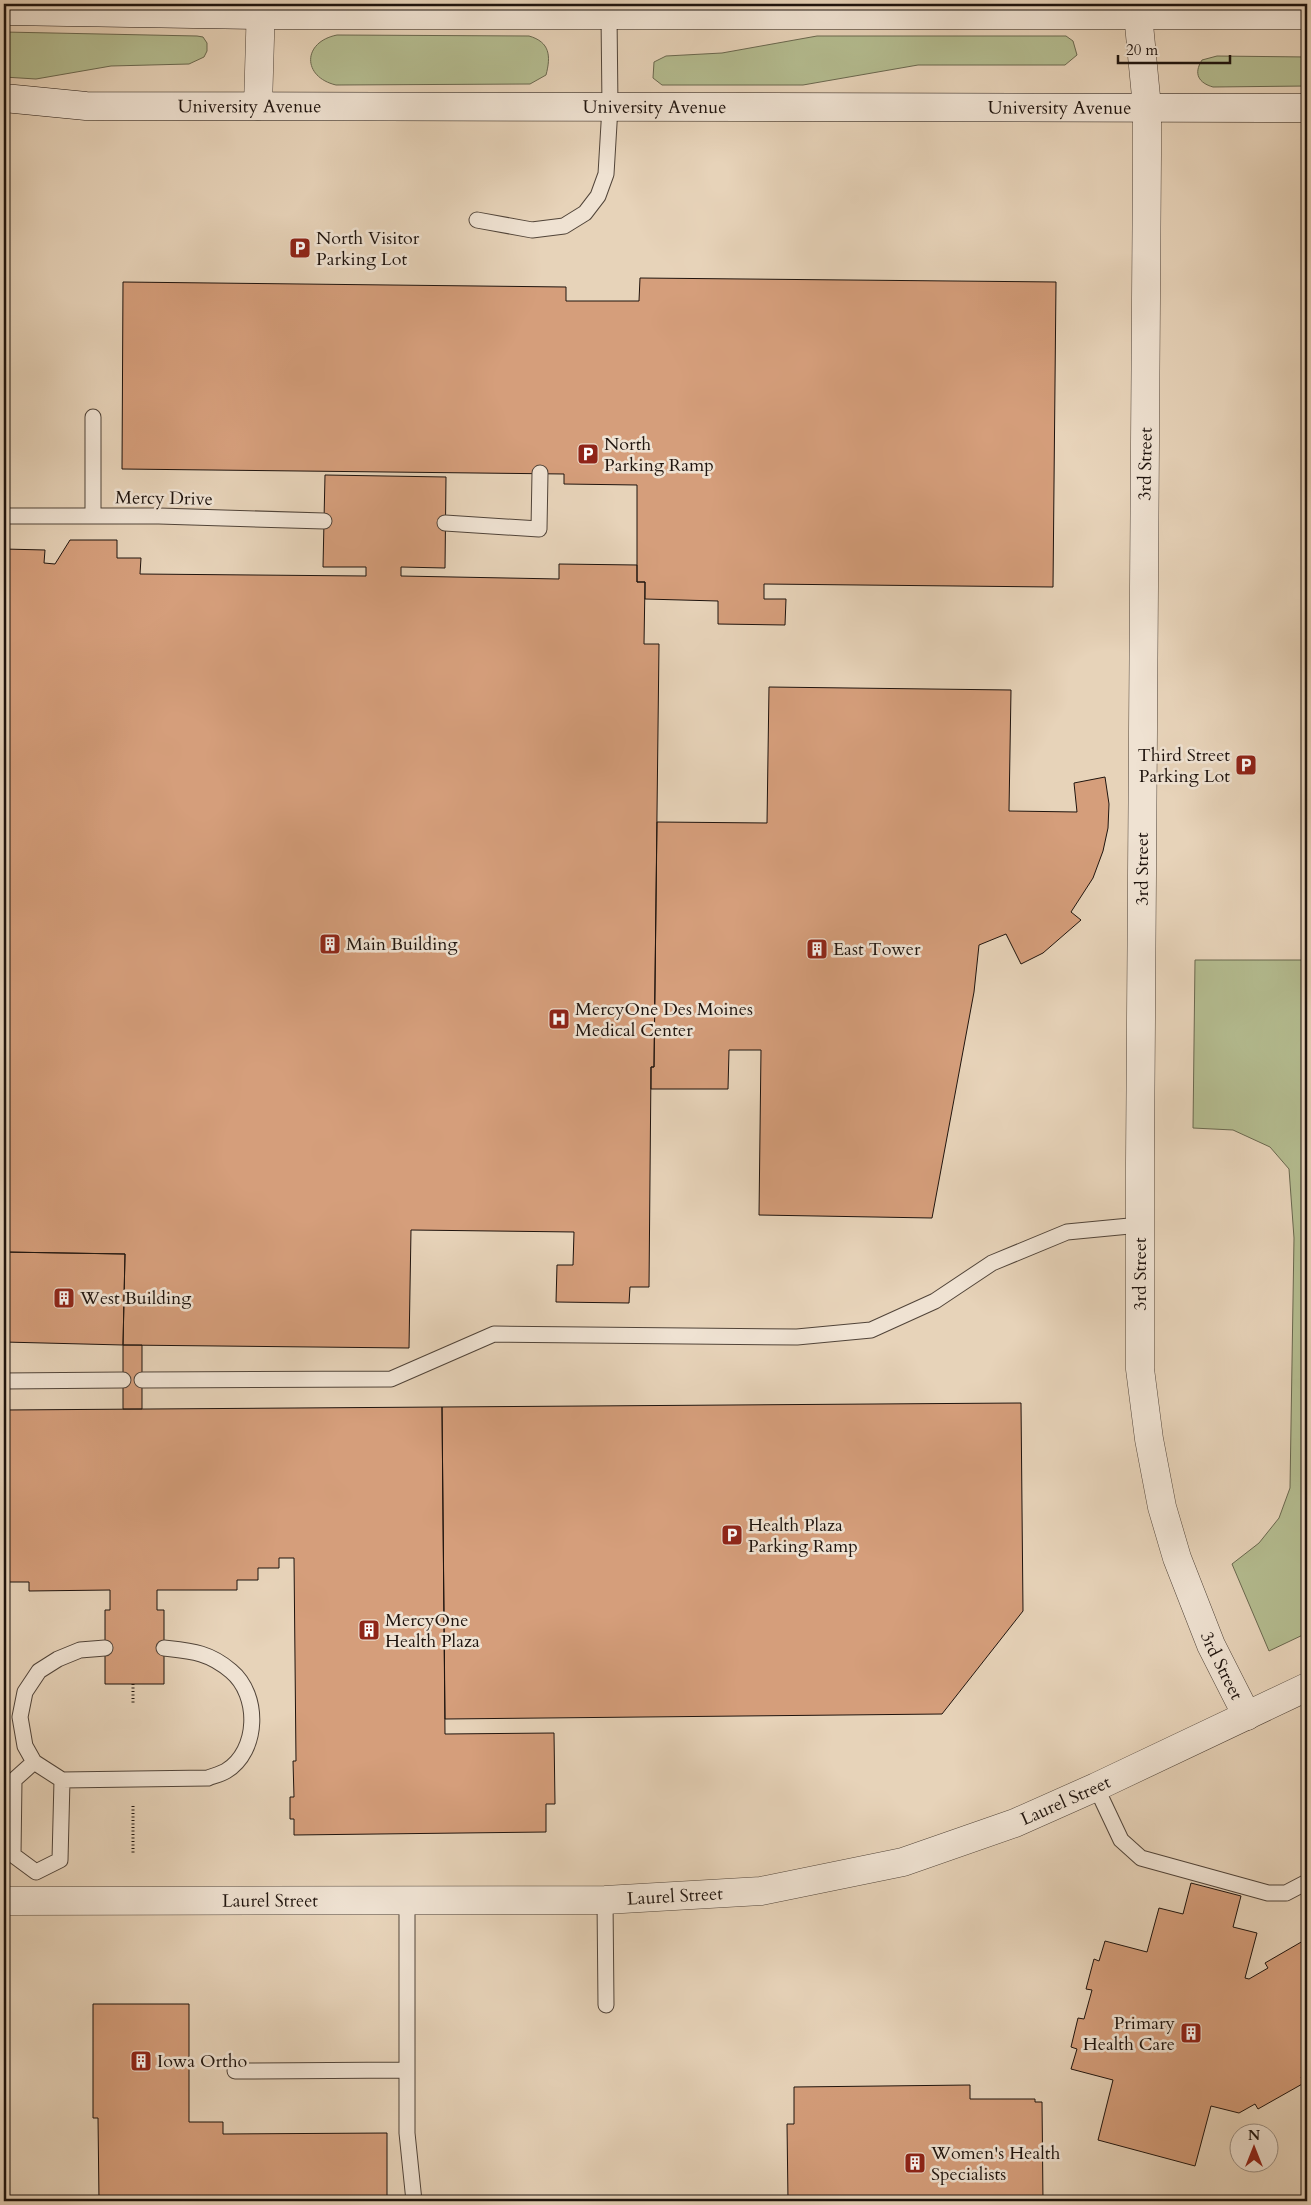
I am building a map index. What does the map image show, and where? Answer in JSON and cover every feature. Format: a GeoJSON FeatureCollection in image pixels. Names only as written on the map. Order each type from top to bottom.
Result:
{"type":"FeatureCollection","features":[{"type":"Feature","properties":{"kind":"street"},"geometry":{"type":"LineString","coordinates":[[258,106],[261,9]]}},
{"type":"Feature","properties":{"kind":"street"},"geometry":{"type":"LineString","coordinates":[[4,11],[536,9],[609,15],[1138,9],[1307,15]]}},
{"type":"Feature","properties":{"kind":"street","name":"3rd Street"},"geometry":{"type":"LineString","coordinates":[[1138,9],[1147,107],[1140,1370],[1149,1439],[1162,1507],[1177,1558],[1211,1645],[1247,1716]]}},
{"type":"Feature","properties":{"kind":"street","name":"University Avenue"},"geometry":{"type":"LineString","coordinates":[[4,98],[86,106],[1307,108]]}},
{"type":"Feature","properties":{"kind":"street","name":"Laurel Street"},"geometry":{"type":"LineString","coordinates":[[4,1902],[605,1900],[761,1891],[903,1862],[1015,1824],[1307,1687]]}},
{"type":"Feature","properties":{"kind":"lane"},"geometry":{"type":"LineString","coordinates":[[477,220],[532,230],[564,226],[586,213],[598,196],[606,174],[610,107],[609,15]]}},
{"type":"Feature","properties":{"kind":"lane"},"geometry":{"type":"LineString","coordinates":[[94,417],[94,516]]}},
{"type":"Feature","properties":{"kind":"lane"},"geometry":{"type":"LineString","coordinates":[[445,523],[539,530],[540,473]]}},
{"type":"Feature","properties":{"kind":"lane","name":"Mercy Drive"},"geometry":{"type":"LineString","coordinates":[[4,516],[160,516],[324,521]]}},
{"type":"Feature","properties":{"kind":"lane"},"geometry":{"type":"LineString","coordinates":[[142,1380],[391,1379],[494,1334],[797,1337],[871,1330],[935,1301],[992,1263],[1067,1232],[1140,1225]]}},
{"type":"Feature","properties":{"kind":"lane"},"geometry":{"type":"LineString","coordinates":[[4,1381],[124,1380]]}},
{"type":"Feature","properties":{"kind":"lane"},"geometry":{"type":"LineString","coordinates":[[105,1648],[80,1650],[58,1659],[39,1671],[25,1692],[20,1718],[25,1746],[34,1762],[62,1780],[208,1778],[226,1771],[239,1758],[248,1741],[253,1723],[252,1704],[245,1685],[223,1664],[199,1651],[164,1648]]}},
{"type":"Feature","properties":{"kind":"lane"},"geometry":{"type":"LineString","coordinates":[[34,1762],[14,1780],[13,1855],[36,1872]]}},
{"type":"Feature","properties":{"kind":"lane"},"geometry":{"type":"LineString","coordinates":[[36,1872],[60,1860],[62,1780]]}},
{"type":"Feature","properties":{"kind":"lane"},"geometry":{"type":"LineString","coordinates":[[1096,1787],[1120,1840],[1141,1858],[1268,1893],[1286,1893],[1307,1882]]}},
{"type":"Feature","properties":{"kind":"lane"},"geometry":{"type":"LineString","coordinates":[[36,1872],[36,1902]]}},
{"type":"Feature","properties":{"kind":"lane"},"geometry":{"type":"LineString","coordinates":[[605,1900],[606,2005]]}},
{"type":"Feature","properties":{"kind":"lane"},"geometry":{"type":"LineString","coordinates":[[407,1902],[407,2133],[414,2201]]}},
{"type":"Feature","properties":{"kind":"lane"},"geometry":{"type":"LineString","coordinates":[[235,2071],[407,2070]]}},
{"type":"Feature","properties":{"kind":"path"},"geometry":{"type":"LineString","coordinates":[[133,1684],[133,1704]]}},
{"type":"Feature","properties":{"kind":"path"},"geometry":{"type":"LineString","coordinates":[[133,1802],[133,1855]]}},
{"type":"Feature","properties":{"kind":"green space"},"geometry":{"type":"Polygon","coordinates":[[[4,32],[197,36],[203,37],[207,43],[207,51],[204,57],[189,64],[111,66],[36,79],[4,77],[4,32]]]}},
{"type":"Feature","properties":{"kind":"green space"},"geometry":{"type":"Polygon","coordinates":[[[337,35],[529,36],[545,46],[548,56],[548,68],[546,75],[530,84],[336,85],[325,81],[317,75],[312,68],[311,60],[312,52],[317,45],[337,35]]]}},
{"type":"Feature","properties":{"kind":"green space"},"geometry":{"type":"Polygon","coordinates":[[[817,36],[1066,36],[1073,41],[1077,55],[1065,65],[918,65],[803,85],[662,85],[653,78],[654,62],[666,56],[722,53],[817,36]]]}},
{"type":"Feature","properties":{"kind":"green space"},"geometry":{"type":"Polygon","coordinates":[[[1217,56],[1307,57],[1307,86],[1213,87],[1201,80],[1198,70],[1202,60],[1217,56]]]}},
{"type":"Feature","properties":{"kind":"green space"},"geometry":{"type":"Polygon","coordinates":[[[1195,960],[1307,960],[1307,1633],[1269,1651],[1232,1564],[1259,1543],[1279,1518],[1290,1488],[1294,1238],[1289,1169],[1270,1147],[1233,1130],[1193,1128],[1195,960]]]}},
{"type":"Feature","properties":{"kind":"building","name":"North Parking Ramp"},"geometry":{"type":"Polygon","coordinates":[[[640,278],[1056,282],[1053,587],[764,584],[764,599],[786,599],[785,625],[718,624],[718,601],[645,599],[645,582],[637,582],[637,485],[564,484],[564,474],[122,469],[123,282],[566,287],[566,301],[639,301],[640,278]]]}},
{"type":"Feature","properties":{"kind":"building","name":"Main Building"},"geometry":{"type":"Polygon","coordinates":[[[325,475],[446,477],[445,568],[401,567],[401,576],[559,579],[559,564],[637,565],[637,582],[645,582],[644,644],[659,644],[654,1067],[651,1067],[649,1287],[630,1287],[629,1303],[556,1302],[557,1265],[573,1265],[574,1232],[411,1230],[409,1348],[123,1345],[125,1254],[4,1252],[4,549],[45,550],[44,563],[55,564],[70,540],[117,540],[117,558],[141,558],[140,574],[366,576],[366,567],[323,567],[325,475]]]}},
{"type":"Feature","properties":{"kind":"building","name":"East Tower"},"geometry":{"type":"Polygon","coordinates":[[[769,687],[1011,690],[1009,811],[1077,812],[1074,783],[1105,777],[1109,804],[1108,828],[1103,851],[1093,878],[1071,912],[1081,920],[1043,953],[1021,964],[1006,934],[979,945],[974,992],[932,1218],[759,1215],[761,1050],[729,1050],[728,1089],[651,1089],[651,1067],[654,1067],[657,822],[767,823],[769,687]]]}},
{"type":"Feature","properties":{"kind":"building","name":"West Building"},"geometry":{"type":"Polygon","coordinates":[[[4,1252],[125,1254],[123,1345],[4,1342],[4,1252]]]}},
{"type":"Feature","properties":{"kind":"building"},"geometry":{"type":"Polygon","coordinates":[[[123,1345],[142,1345],[142,1409],[123,1409],[123,1345]]]}},
{"type":"Feature","properties":{"kind":"building","name":"Health Plaza Parking Ramp"},"geometry":{"type":"Polygon","coordinates":[[[1021,1403],[1023,1611],[942,1714],[445,1719],[442,1407],[1021,1403]]]}},
{"type":"Feature","properties":{"kind":"building","name":"MercyOne Health Plaza"},"geometry":{"type":"Polygon","coordinates":[[[442,1407],[445,1734],[554,1733],[555,1804],[546,1804],[546,1832],[294,1835],[294,1819],[290,1819],[290,1797],[294,1797],[293,1761],[296,1761],[294,1558],[279,1558],[279,1568],[258,1568],[258,1580],[237,1580],[237,1590],[157,1590],[157,1610],[164,1610],[164,1684],[105,1684],[105,1610],[110,1610],[110,1590],[29,1591],[29,1582],[8,1582],[8,1571],[4,1571],[4,1410],[442,1407]]]}},
{"type":"Feature","properties":{"kind":"building","name":"Primary Health Care"},"geometry":{"type":"Polygon","coordinates":[[[1191,1883],[1241,1896],[1233,1927],[1257,1933],[1245,1978],[1249,1979],[1268,1968],[1265,1963],[1303,1941],[1305,1946],[1307,1945],[1307,2074],[1301,2077],[1304,2083],[1258,2109],[1255,2104],[1239,2113],[1211,2106],[1195,2166],[1098,2140],[1113,2080],[1071,2069],[1077,2049],[1071,2047],[1078,2018],[1084,2019],[1092,1990],[1086,1989],[1094,1959],[1099,1961],[1105,1941],[1147,1952],[1159,1908],[1183,1914],[1191,1883]]]}},
{"type":"Feature","properties":{"kind":"building","name":"Iowa Ortho"},"geometry":{"type":"Polygon","coordinates":[[[93,2004],[189,2004],[189,2122],[223,2122],[223,2134],[387,2133],[387,2201],[99,2201],[98,2118],[93,2118],[93,2004]]]}},
{"type":"Feature","properties":{"kind":"building","name":"Women's Health Specialists"},"geometry":{"type":"Polygon","coordinates":[[[970,2085],[970,2099],[1035,2099],[1035,2102],[1042,2102],[1043,2201],[788,2201],[787,2124],[794,2124],[794,2087],[970,2085]]]}},
{"type":"Feature","properties":{"kind":"place","name":"North Visitor Parking Lot"},"geometry":{"type":"Point","coordinates":[300,248]}},
{"type":"Feature","properties":{"kind":"place","name":"North Parking Ramp"},"geometry":{"type":"Point","coordinates":[588,454]}},
{"type":"Feature","properties":{"kind":"place","name":"Third Street Parking Lot"},"geometry":{"type":"Point","coordinates":[1246,765]}},
{"type":"Feature","properties":{"kind":"place","name":"Main Building"},"geometry":{"type":"Point","coordinates":[330,944]}},
{"type":"Feature","properties":{"kind":"place","name":"East Tower"},"geometry":{"type":"Point","coordinates":[817,949]}},
{"type":"Feature","properties":{"kind":"place","name":"MercyOne Des Moines Medical Center"},"geometry":{"type":"Point","coordinates":[559,1019]}},
{"type":"Feature","properties":{"kind":"place","name":"West Building"},"geometry":{"type":"Point","coordinates":[64,1298]}},
{"type":"Feature","properties":{"kind":"place","name":"Health Plaza Parking Ramp"},"geometry":{"type":"Point","coordinates":[732,1535]}},
{"type":"Feature","properties":{"kind":"place","name":"MercyOne Health Plaza"},"geometry":{"type":"Point","coordinates":[369,1630]}},
{"type":"Feature","properties":{"kind":"place","name":"Primary Health Care"},"geometry":{"type":"Point","coordinates":[1191,2033]}},
{"type":"Feature","properties":{"kind":"place","name":"Iowa Ortho"},"geometry":{"type":"Point","coordinates":[141,2061]}},
{"type":"Feature","properties":{"kind":"place","name":"Women's Health Specialists"},"geometry":{"type":"Point","coordinates":[915,2163]}}]}
